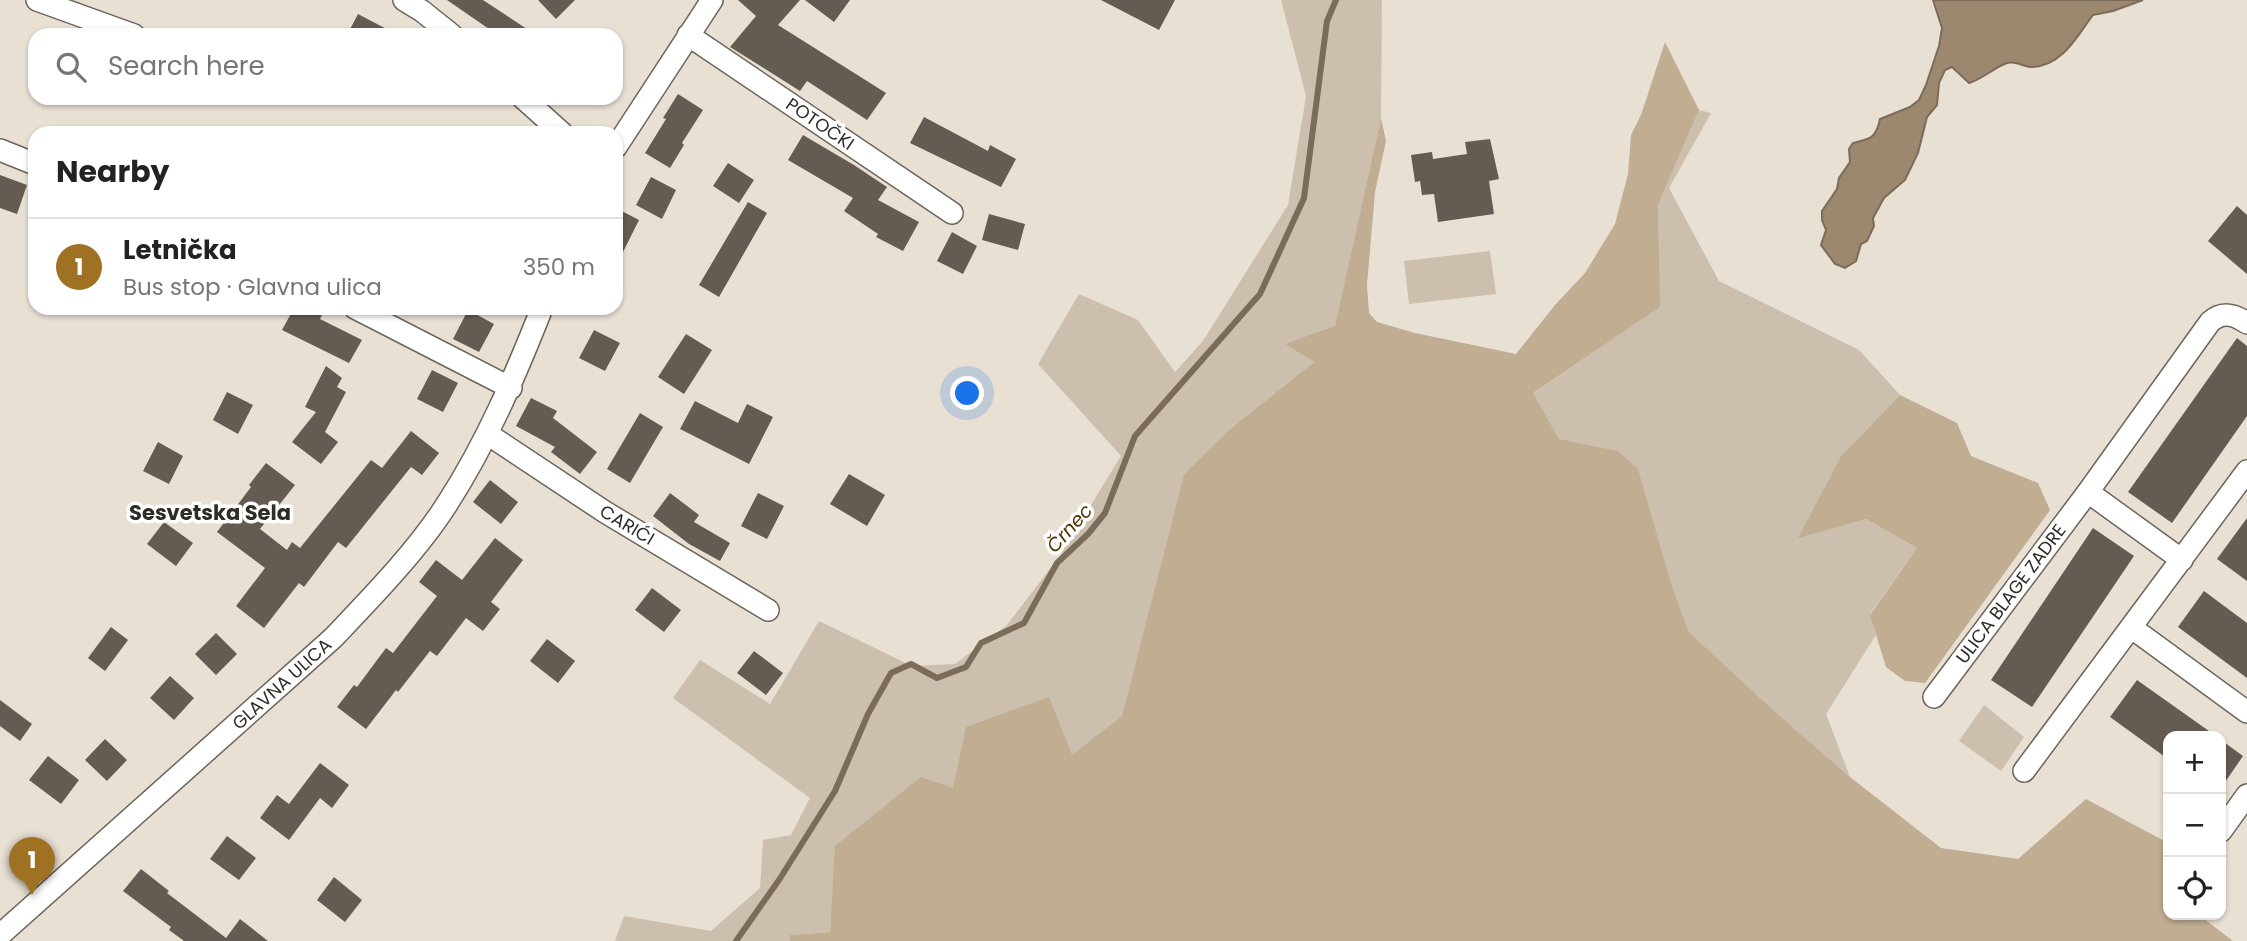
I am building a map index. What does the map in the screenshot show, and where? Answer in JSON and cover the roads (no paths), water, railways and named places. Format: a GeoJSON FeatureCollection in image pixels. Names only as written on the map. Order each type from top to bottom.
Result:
{"type":"FeatureCollection","features":[{"type":"Feature","properties":{"kind":"street"},"geometry":{"type":"LineString","coordinates":[[37,0],[115,28]]}},
{"type":"Feature","properties":{"kind":"street"},"geometry":{"type":"LineString","coordinates":[[404,0],[443,28]]}},
{"type":"Feature","properties":{"kind":"street"},"geometry":{"type":"LineString","coordinates":[[623,137],[712,0]]}},
{"type":"Feature","properties":{"kind":"street","name":"POTOČKI"},"geometry":{"type":"LineString","coordinates":[[688,35],[952,213]]}},
{"type":"Feature","properties":{"kind":"street"},"geometry":{"type":"LineString","coordinates":[[531,105],[554,126]]}},
{"type":"Feature","properties":{"kind":"street"},"geometry":{"type":"LineString","coordinates":[[0,149],[28,161]]}},
{"type":"Feature","properties":{"kind":"street","name":"ULICA BLAGE ZADRE"},"geometry":{"type":"LineString","coordinates":[[1934,697],[2088,492],[2210,321],[2218,315],[2228,314],[2247,323]]}},
{"type":"Feature","properties":{"kind":"street"},"geometry":{"type":"LineString","coordinates":[[369,315],[511,388]]}},
{"type":"Feature","properties":{"kind":"street","name":"GLAVNA ULICA"},"geometry":{"type":"LineString","coordinates":[[0,935],[316,654],[372,597],[446,506],[489,435],[511,388],[539,315]]}},
{"type":"Feature","properties":{"kind":"street","name":"CARIĆI"},"geometry":{"type":"LineString","coordinates":[[489,435],[605,512],[768,610]]}},
{"type":"Feature","properties":{"kind":"street"},"geometry":{"type":"LineString","coordinates":[[2024,771],[2247,471]]}},
{"type":"Feature","properties":{"kind":"street"},"geometry":{"type":"LineString","coordinates":[[2088,492],[2182,560]]}},
{"type":"Feature","properties":{"kind":"street"},"geometry":{"type":"LineString","coordinates":[[2132,628],[2247,712]]}},
{"type":"Feature","properties":{"kind":"street"},"geometry":{"type":"LineString","coordinates":[[2226,824],[2247,795]]}},
{"type":"Feature","properties":{"kind":"waterway","name":"Črnec"},"geometry":{"type":"LineString","coordinates":[[736,941],[779,880],[835,791],[868,714],[891,673],[911,664],[937,678],[966,667],[981,643],[1024,623],[1057,563],[1088,534],[1105,513],[1135,436],[1260,294],[1304,198],[1327,21],[1336,0]]}},
{"type":"Feature","properties":{"kind":"place","name":"Letnička"},"geometry":{"type":"Point","coordinates":[32,895]}},
{"type":"Feature","properties":{"kind":"district","name":"Sesvetska Sela"},"geometry":{"type":"Point","coordinates":[210,513]}}]}
